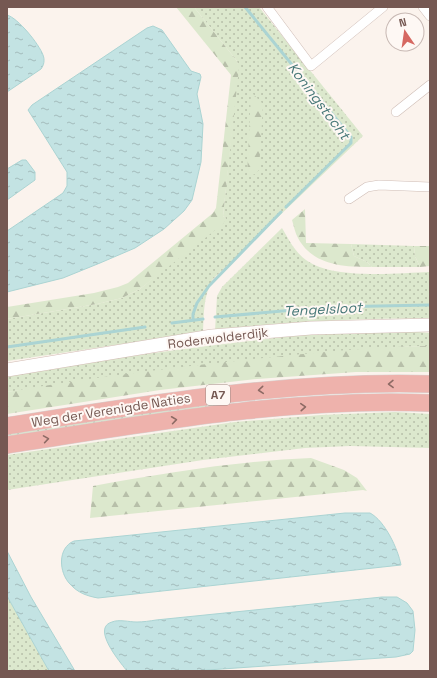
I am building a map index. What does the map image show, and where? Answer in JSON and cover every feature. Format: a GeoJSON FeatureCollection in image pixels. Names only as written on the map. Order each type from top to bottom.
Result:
{"type":"FeatureCollection","features":[{"type":"Feature","properties":{"kind":"highway","name":"Weg der Verenigde Naties"},"geometry":{"type":"LineString","coordinates":[[7,426],[177,400],[244,392],[311,386],[430,384]]}},
{"type":"Feature","properties":{"kind":"highway","name":"Weg der Verenigde Naties"},"geometry":{"type":"LineString","coordinates":[[7,445],[235,412],[338,404],[430,403]]}},
{"type":"Feature","properties":{"kind":"street"},"geometry":{"type":"LineString","coordinates":[[267,7],[311,66],[383,7]]}},
{"type":"Feature","properties":{"kind":"street"},"geometry":{"type":"LineString","coordinates":[[423,7],[430,16]]}},
{"type":"Feature","properties":{"kind":"street"},"geometry":{"type":"LineString","coordinates":[[396,112],[430,85]]}},
{"type":"Feature","properties":{"kind":"street"},"geometry":{"type":"LineString","coordinates":[[349,199],[367,187],[379,185],[430,187]]}},
{"type":"Feature","properties":{"kind":"street","name":"Roderwolderdijk"},"geometry":{"type":"LineString","coordinates":[[7,370],[212,336],[311,328],[430,325]]}},
{"type":"Feature","properties":{"kind":"green space"},"geometry":{"type":"Polygon","coordinates":[[[176,7],[194,7],[237,61],[239,68],[223,216],[226,218],[223,224],[140,289],[122,298],[97,304],[7,319],[7,307],[94,293],[128,283],[213,213],[216,208],[231,75],[176,7]]]}},
{"type":"Feature","properties":{"kind":"green space"},"geometry":{"type":"Polygon","coordinates":[[[194,7],[259,7],[363,136],[213,279],[207,292],[203,332],[7,361],[7,319],[97,304],[122,298],[140,289],[226,218],[223,216],[238,68],[237,61],[194,7]]]}},
{"type":"Feature","properties":{"kind":"green space"},"geometry":{"type":"Polygon","coordinates":[[[251,92],[263,104],[259,170],[255,174],[247,177],[251,92]]]}},
{"type":"Feature","properties":{"kind":"green space"},"geometry":{"type":"Polygon","coordinates":[[[305,209],[306,243],[351,244],[354,256],[367,262],[372,267],[330,263],[312,254],[304,247],[298,238],[292,220],[305,209]]]}},
{"type":"Feature","properties":{"kind":"green space"},"geometry":{"type":"Polygon","coordinates":[[[282,228],[292,246],[306,260],[318,266],[348,273],[366,274],[430,272],[430,319],[378,319],[311,322],[215,331],[217,296],[222,287],[282,228]]]}},
{"type":"Feature","properties":{"kind":"green space"},"geometry":{"type":"Polygon","coordinates":[[[351,244],[414,246],[415,256],[420,267],[372,267],[367,262],[354,256],[351,244]]]}},
{"type":"Feature","properties":{"kind":"green space"},"geometry":{"type":"Polygon","coordinates":[[[414,246],[430,246],[430,266],[420,267],[415,256],[414,246]]]}},
{"type":"Feature","properties":{"kind":"green space"},"geometry":{"type":"Polygon","coordinates":[[[395,330],[430,333],[430,346],[399,347],[7,392],[7,376],[108,359],[308,334],[395,330]]]}},
{"type":"Feature","properties":{"kind":"green space"},"geometry":{"type":"Polygon","coordinates":[[[430,346],[430,372],[356,372],[257,379],[160,390],[7,414],[7,392],[36,387],[207,364],[357,349],[430,346]]]}},
{"type":"Feature","properties":{"kind":"green space"},"geometry":{"type":"Polygon","coordinates":[[[259,398],[7,440],[7,431],[72,421],[259,398]]]}},
{"type":"Feature","properties":{"kind":"green space"},"geometry":{"type":"Polygon","coordinates":[[[395,412],[430,414],[430,448],[350,446],[305,448],[203,460],[7,490],[7,455],[235,422],[321,415],[395,412]]]}},
{"type":"Feature","properties":{"kind":"green space"},"geometry":{"type":"Polygon","coordinates":[[[311,458],[344,470],[357,478],[367,491],[363,490],[90,518],[93,486],[202,468],[311,458]]]}},
{"type":"Feature","properties":{"kind":"green space"},"geometry":{"type":"Polygon","coordinates":[[[7,596],[49,671],[7,671],[7,596]]]}},
{"type":"Feature","properties":{"kind":"water"},"geometry":{"type":"Polygon","coordinates":[[[7,15],[17,21],[33,38],[41,50],[44,61],[41,69],[7,92],[7,15]]]}},
{"type":"Feature","properties":{"kind":"water"},"geometry":{"type":"Polygon","coordinates":[[[153,26],[162,30],[191,71],[200,74],[201,77],[197,94],[203,124],[201,162],[192,200],[184,211],[164,229],[135,248],[63,278],[7,292],[7,231],[63,193],[67,186],[67,172],[28,110],[32,105],[147,28],[153,26]]]}},
{"type":"Feature","properties":{"kind":"water"},"geometry":{"type":"Polygon","coordinates":[[[22,160],[26,160],[35,172],[35,180],[7,200],[7,169],[22,160]]]}},
{"type":"Feature","properties":{"kind":"water"},"geometry":{"type":"Polygon","coordinates":[[[345,513],[370,513],[376,517],[390,536],[397,551],[401,565],[98,598],[83,594],[76,590],[66,579],[62,567],[62,555],[68,544],[74,541],[345,513]]]}},
{"type":"Feature","properties":{"kind":"water"},"geometry":{"type":"Polygon","coordinates":[[[7,551],[31,597],[75,671],[49,671],[7,596],[7,551]]]}},
{"type":"Feature","properties":{"kind":"water"},"geometry":{"type":"Polygon","coordinates":[[[382,597],[397,597],[407,603],[413,611],[415,630],[413,651],[410,654],[396,657],[193,671],[127,671],[109,645],[104,631],[106,625],[118,621],[144,622],[382,597]]]}},
{"type":"Feature","properties":{"kind":"waterway","name":"Koningstocht"},"geometry":{"type":"LineString","coordinates":[[245,7],[351,137],[351,143],[286,207]]}},
{"type":"Feature","properties":{"kind":"waterway","name":"Koningstocht"},"geometry":{"type":"LineString","coordinates":[[193,320],[193,314],[197,303],[209,286],[281,212]]}},
{"type":"Feature","properties":{"kind":"waterway","name":"Tengelsloot"},"geometry":{"type":"LineString","coordinates":[[215,317],[328,307],[430,305]]}},
{"type":"Feature","properties":{"kind":"waterway","name":"Tengelsloot"},"geometry":{"type":"LineString","coordinates":[[172,323],[203,319]]}},
{"type":"Feature","properties":{"kind":"waterway","name":"Tengelsloot"},"geometry":{"type":"LineString","coordinates":[[7,347],[145,327]]}}]}
